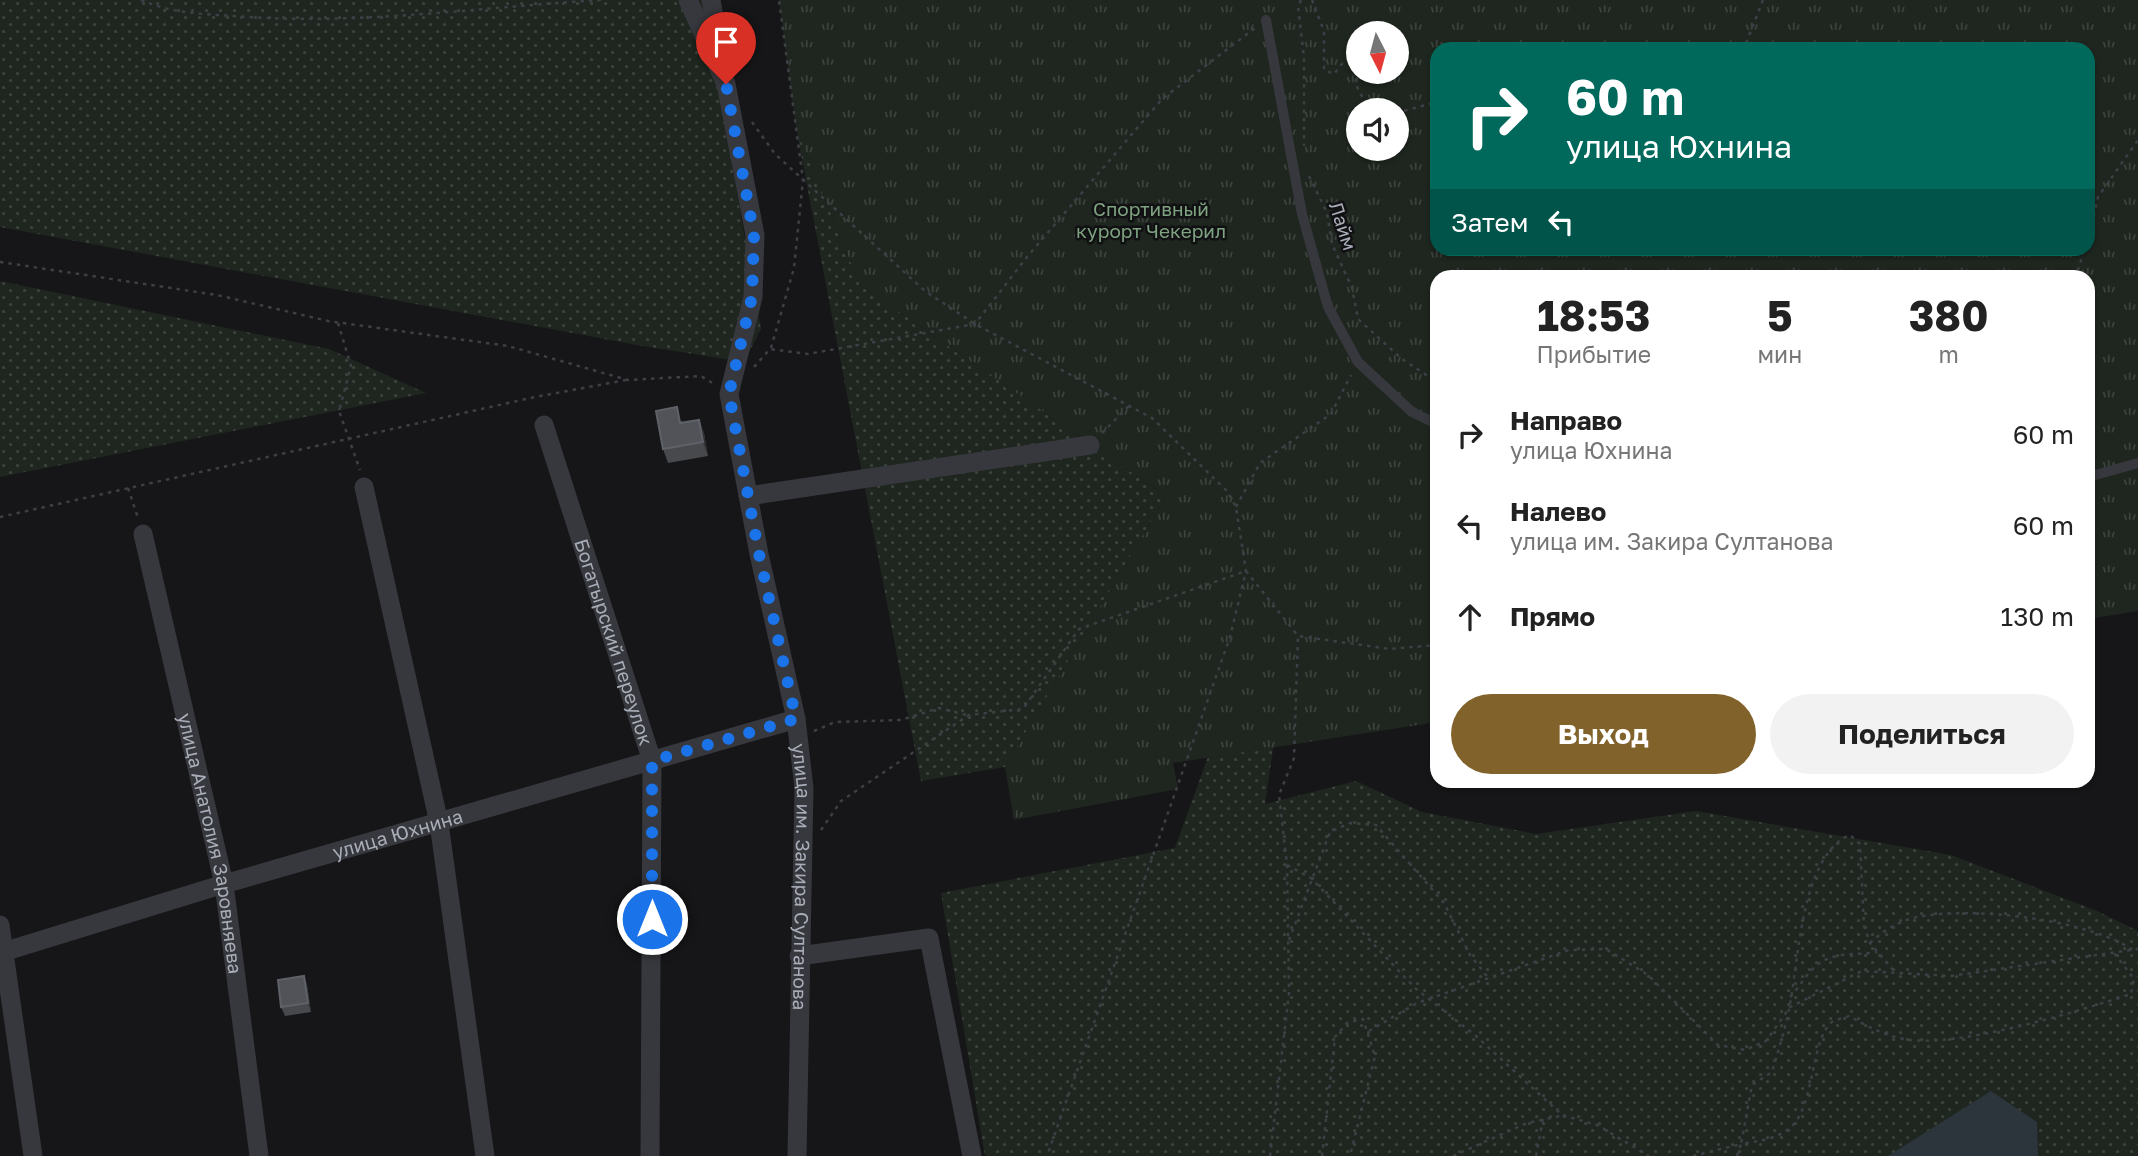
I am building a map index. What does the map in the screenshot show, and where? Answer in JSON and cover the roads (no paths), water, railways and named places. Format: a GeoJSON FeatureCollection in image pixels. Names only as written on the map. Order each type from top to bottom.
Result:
{"type":"FeatureCollection","features":[{"type":"Feature","properties":{"kind":"street"},"geometry":{"type":"LineString","coordinates":[[688,0],[726,84]]}},
{"type":"Feature","properties":{"kind":"street"},"geometry":{"type":"LineString","coordinates":[[711,0],[726,84]]}},
{"type":"Feature","properties":{"kind":"street","name":"улица им. Закира Султанова"},"geometry":{"type":"LineString","coordinates":[[726,84],[754,235],[752,297],[729,394],[797,729],[804,788],[797,1156]]}},
{"type":"Feature","properties":{"kind":"street","name":"Богатырский переулок"},"geometry":{"type":"LineString","coordinates":[[544,425],[652,761],[650,1156]]}},
{"type":"Feature","properties":{"kind":"street"},"geometry":{"type":"LineString","coordinates":[[748,496],[1090,445]]}},
{"type":"Feature","properties":{"kind":"street"},"geometry":{"type":"LineString","coordinates":[[364,487],[439,823],[485,1156]]}},
{"type":"Feature","properties":{"kind":"street","name":"улица Анатолия Заровняева"},"geometry":{"type":"LineString","coordinates":[[143,534],[224,884],[259,1156]]}},
{"type":"Feature","properties":{"kind":"street","name":"улица Юхнина"},"geometry":{"type":"LineString","coordinates":[[3,952],[224,884],[652,761],[797,729]]}},
{"type":"Feature","properties":{"kind":"street"},"geometry":{"type":"LineString","coordinates":[[0,925],[33,1156]]}},
{"type":"Feature","properties":{"kind":"street"},"geometry":{"type":"LineString","coordinates":[[799,956],[929,938],[972,1156]]}},
{"type":"Feature","properties":{"kind":"lane"},"geometry":{"type":"LineString","coordinates":[[1266,20],[1303,214],[1328,307],[1358,362],[1412,412],[1430,421]]}},
{"type":"Feature","properties":{"kind":"lane"},"geometry":{"type":"LineString","coordinates":[[2095,475],[2138,463]]}},
{"type":"Feature","properties":{"kind":"park label","name":"Спортивный курорт Чекерил"},"geometry":{"type":"Point","coordinates":[1151,220]}}]}
